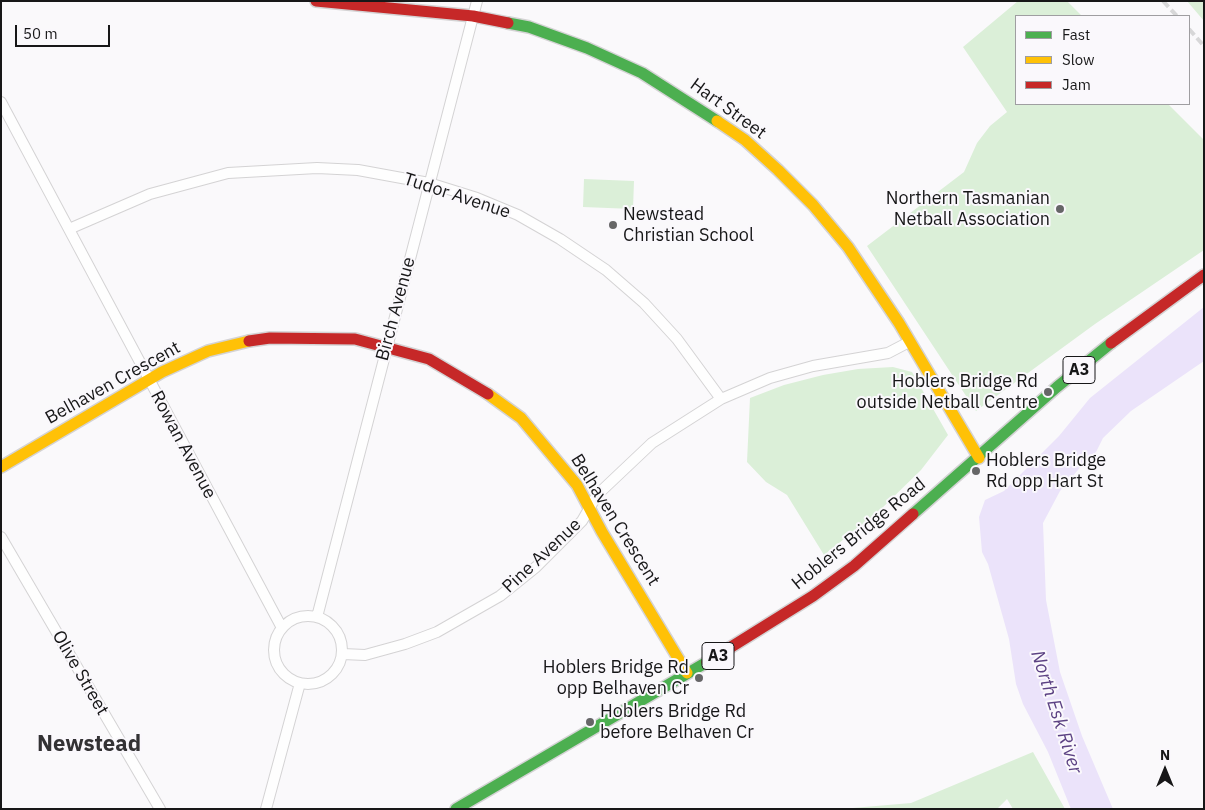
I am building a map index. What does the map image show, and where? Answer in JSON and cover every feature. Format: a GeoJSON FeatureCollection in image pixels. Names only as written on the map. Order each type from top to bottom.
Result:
{"type":"FeatureCollection","features":[{"type":"Feature","properties":{"kind":"main road","name":"Hart Street"},"geometry":{"type":"LineString","coordinates":[[316,1],[473,16],[529,27],[586,48],[642,73],[695,105],[745,140],[813,205],[848,247],[909,342],[979,458]]}},
{"type":"Feature","properties":{"kind":"main road","name":"Hoblers Bridge Road"},"geometry":{"type":"LineString","coordinates":[[456,809],[688,673],[784,615],[834,581],[979,458],[1057,387],[1121,336],[1204,275]]}},
{"type":"Feature","properties":{"kind":"main road","name":"Belhaven Crescent"},"geometry":{"type":"LineString","coordinates":[[1,467],[148,380],[208,352],[236,343],[270,338],[327,337],[355,339],[386,346],[429,360],[454,372],[501,401],[521,418],[577,485],[590,510],[688,673]]}},
{"type":"Feature","properties":{"kind":"street","name":"Birch Avenue"},"geometry":{"type":"LineString","coordinates":[[316,617],[477,1]]}},
{"type":"Feature","properties":{"kind":"street","name":"Rowan Avenue"},"geometry":{"type":"LineString","coordinates":[[1,102],[282,628]]}},
{"type":"Feature","properties":{"kind":"street","name":"Tudor Avenue"},"geometry":{"type":"LineString","coordinates":[[69,229],[150,194],[228,174],[317,168],[358,170],[429,183],[477,198],[518,215],[560,239],[606,270],[644,303],[677,340],[721,399]]}},
{"type":"Feature","properties":{"kind":"street","name":"Pine Avenue"},"geometry":{"type":"LineString","coordinates":[[343,654],[365,655],[383,651],[438,632],[469,616],[500,596],[536,567],[582,522],[590,510],[596,495],[652,443],[721,399],[770,378],[813,366],[888,353],[909,342]]}},
{"type":"Feature","properties":{"kind":"street","name":"Olive Street"},"geometry":{"type":"LineString","coordinates":[[1,537],[160,809]]}},
{"type":"Feature","properties":{"kind":"street"},"geometry":{"type":"LineString","coordinates":[[298,617],[316,617],[334,626],[342,644],[343,654],[336,669],[323,680],[312,684],[300,683],[286,675],[276,661],[274,649],[276,638],[282,628],[298,617]]}},
{"type":"Feature","properties":{"kind":"street"},"geometry":{"type":"LineString","coordinates":[[266,809],[300,683]]}},
{"type":"Feature","properties":{"kind":"green space","name":"Northern Tasmanian Netball Association"},"geometry":{"type":"Polygon","coordinates":[[[1018,1],[1067,1],[1081,15],[1015,15],[1015,105],[1169,105],[1204,140],[1204,250],[1095,324],[976,411],[867,246],[964,172],[977,143],[990,126],[1007,112],[963,47],[1018,1]]]}},
{"type":"Feature","properties":{"kind":"green space"},"geometry":{"type":"Polygon","coordinates":[[[1187,1],[1204,1],[1204,21],[1187,1]]]}},
{"type":"Feature","properties":{"kind":"green space"},"geometry":{"type":"Polygon","coordinates":[[[584,179],[634,181],[633,209],[583,207],[584,179]]]}},
{"type":"Feature","properties":{"kind":"green space"},"geometry":{"type":"Polygon","coordinates":[[[893,367],[912,372],[948,435],[921,470],[879,511],[824,555],[787,495],[766,482],[747,462],[750,398],[784,385],[823,375],[858,369],[893,367]]]}},
{"type":"Feature","properties":{"kind":"green space"},"geometry":{"type":"Polygon","coordinates":[[[1033,752],[1065,809],[1013,809],[1007,799],[997,809],[841,809],[911,803],[1033,752]]]}},
{"type":"Feature","properties":{"kind":"water","name":"North Esk River"},"geometry":{"type":"Polygon","coordinates":[[[1204,307],[1204,361],[1131,411],[1103,438],[1096,452],[1089,457],[1060,491],[1043,523],[1046,600],[1060,672],[1082,736],[1113,809],[1071,809],[1048,752],[1023,704],[1016,684],[1009,639],[988,564],[982,552],[979,517],[985,500],[1004,491],[1059,436],[1090,398],[1204,307]]]}},
{"type":"Feature","properties":{"kind":"railway"},"geometry":{"type":"LineString","coordinates":[[1163,1],[1176,15]]}},
{"type":"Feature","properties":{"kind":"railway"},"geometry":{"type":"LineString","coordinates":[[1190,30],[1204,46]]}},
{"type":"Feature","properties":{"kind":"traffic: fast"},"geometry":{"type":"LineString","coordinates":[[508,23],[529,27],[587,48],[642,73],[717,121]]}},
{"type":"Feature","properties":{"kind":"traffic: fast"},"geometry":{"type":"LineString","coordinates":[[913,514],[1057,387],[1111,343]]}},
{"type":"Feature","properties":{"kind":"traffic: fast"},"geometry":{"type":"LineString","coordinates":[[456,809],[707,662]]}},
{"type":"Feature","properties":{"kind":"traffic: slow"},"geometry":{"type":"LineString","coordinates":[[717,121],[745,140],[778,170],[813,205],[848,247],[899,323],[979,458]]}},
{"type":"Feature","properties":{"kind":"traffic: slow"},"geometry":{"type":"LineString","coordinates":[[1,467],[162,372],[208,351],[249,341]]}},
{"type":"Feature","properties":{"kind":"traffic: slow"},"geometry":{"type":"LineString","coordinates":[[488,394],[521,418],[577,485],[602,532],[687,673]]}},
{"type":"Feature","properties":{"kind":"traffic: jam"},"geometry":{"type":"LineString","coordinates":[[316,1],[473,16],[508,23]]}},
{"type":"Feature","properties":{"kind":"traffic: jam"},"geometry":{"type":"LineString","coordinates":[[1111,343],[1204,275]]}},
{"type":"Feature","properties":{"kind":"traffic: jam"},"geometry":{"type":"LineString","coordinates":[[249,341],[270,338],[355,339],[429,359],[488,394]]}},
{"type":"Feature","properties":{"kind":"traffic: jam"},"geometry":{"type":"LineString","coordinates":[[707,662],[813,596],[854,566],[913,514]]}},
{"type":"Feature","properties":{"kind":"place","name":"Northern Tasmanian Netball Association"},"geometry":{"type":"Point","coordinates":[1060,209]}},
{"type":"Feature","properties":{"kind":"place","name":"Newstead Christian School"},"geometry":{"type":"Point","coordinates":[613,225]}},
{"type":"Feature","properties":{"kind":"place","name":"Hoblers Bridge Rd outside Netball Centre"},"geometry":{"type":"Point","coordinates":[1048,392]}},
{"type":"Feature","properties":{"kind":"place","name":"Hoblers Bridge Rd opp Hart St"},"geometry":{"type":"Point","coordinates":[976,471]}},
{"type":"Feature","properties":{"kind":"place","name":"Hoblers Bridge Rd opp Belhaven Cr"},"geometry":{"type":"Point","coordinates":[699,678]}},
{"type":"Feature","properties":{"kind":"place","name":"Hoblers Bridge Rd before Belhaven Cr"},"geometry":{"type":"Point","coordinates":[590,722]}},
{"type":"Feature","properties":{"kind":"district","name":"Newstead"},"geometry":{"type":"Point","coordinates":[89,745]}}]}
